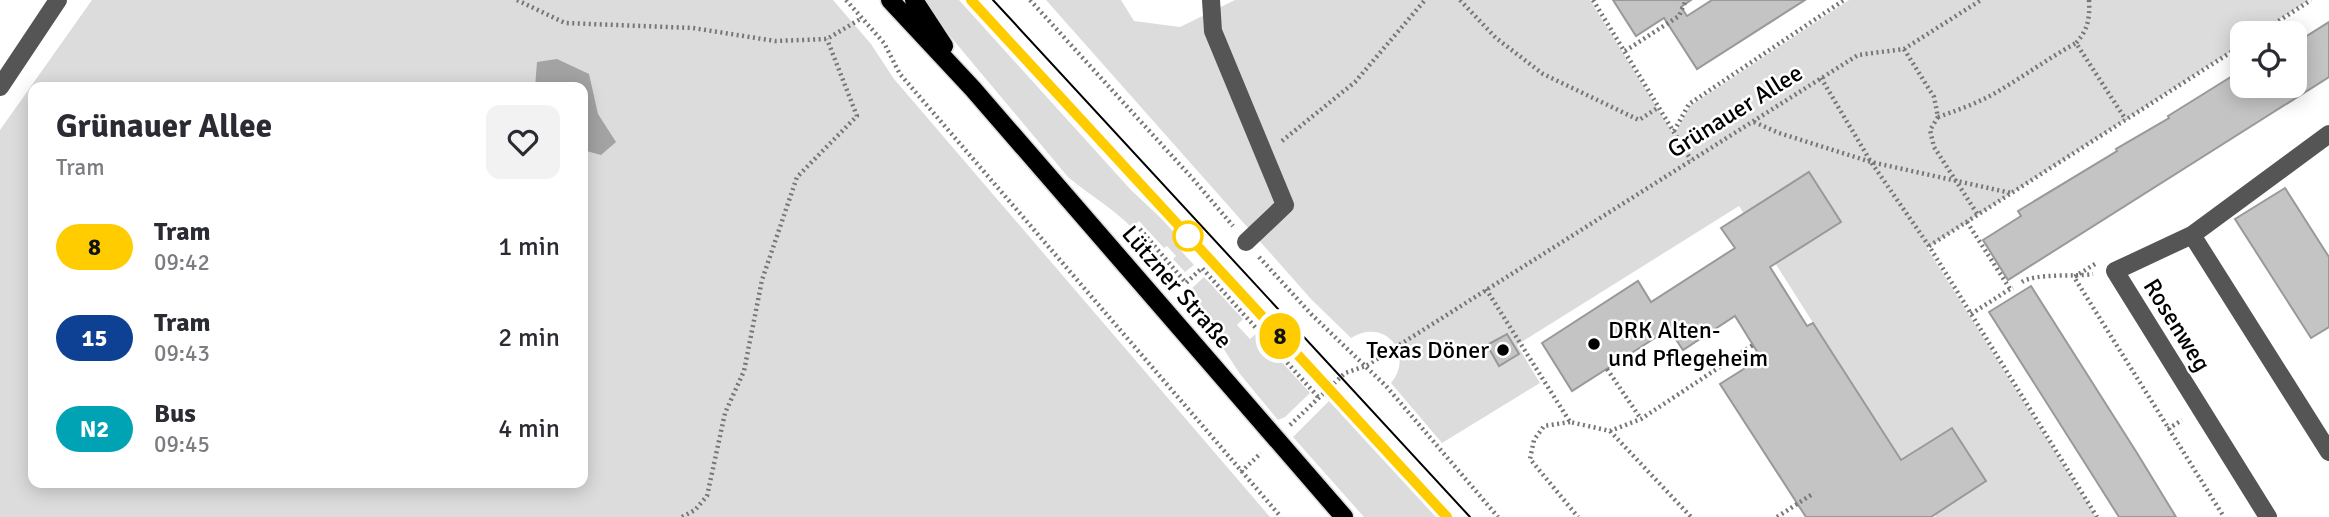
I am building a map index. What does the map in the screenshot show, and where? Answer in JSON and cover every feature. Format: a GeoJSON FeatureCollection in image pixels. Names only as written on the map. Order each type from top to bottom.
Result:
{"type":"FeatureCollection","features":[{"type":"Feature","properties":{"kind":"main road","name":"Lützner Straße"},"geometry":{"type":"LineString","coordinates":[[890,0],[973,89],[1344,517]]}},
{"type":"Feature","properties":{"kind":"main road","name":"Lützner Straße"},"geometry":{"type":"LineString","coordinates":[[914,0],[973,89]]}},
{"type":"Feature","properties":{"kind":"street"},"geometry":{"type":"LineString","coordinates":[[0,87],[58,0]]}},
{"type":"Feature","properties":{"kind":"street"},"geometry":{"type":"LineString","coordinates":[[1211,0],[1213,32],[1285,205],[1246,242]]}},
{"type":"Feature","properties":{"kind":"street","name":"Rosenweg"},"geometry":{"type":"LineString","coordinates":[[2268,517],[2115,271],[2192,235],[2329,134]]}},
{"type":"Feature","properties":{"kind":"street"},"geometry":{"type":"LineString","coordinates":[[2192,235],[2329,452]]}},
{"type":"Feature","properties":{"kind":"path"},"geometry":{"type":"LineString","coordinates":[[517,0],[565,23],[693,28],[775,41],[827,40],[862,18]]}},
{"type":"Feature","properties":{"kind":"path"},"geometry":{"type":"LineString","coordinates":[[846,0],[884,43],[900,74],[1281,517]]}},
{"type":"Feature","properties":{"kind":"path"},"geometry":{"type":"LineString","coordinates":[[1030,0],[1193,178],[1312,315],[1387,386],[1498,517]]}},
{"type":"Feature","properties":{"kind":"path"},"geometry":{"type":"LineString","coordinates":[[1264,155],[1355,82],[1425,0]]}},
{"type":"Feature","properties":{"kind":"path"},"geometry":{"type":"LineString","coordinates":[[1460,0],[1496,38],[1544,74],[1639,120],[1659,107]]}},
{"type":"Feature","properties":{"kind":"path"},"geometry":{"type":"LineString","coordinates":[[1593,0],[1691,160]]}},
{"type":"Feature","properties":{"kind":"path"},"geometry":{"type":"LineString","coordinates":[[1625,51],[1679,16],[1686,0]]}},
{"type":"Feature","properties":{"kind":"path"},"geometry":{"type":"LineString","coordinates":[[1674,131],[1689,104],[1844,0]]}},
{"type":"Feature","properties":{"kind":"path","name":"Grünauer Allee"},"geometry":{"type":"LineString","coordinates":[[1276,439],[1345,373],[1366,366],[1858,55],[1905,49],[1982,0]]}},
{"type":"Feature","properties":{"kind":"path"},"geometry":{"type":"LineString","coordinates":[[1978,215],[1934,147],[1930,130],[1938,117],[1998,92],[2076,43],[2085,33],[2089,19],[2089,0]]}},
{"type":"Feature","properties":{"kind":"path"},"geometry":{"type":"LineString","coordinates":[[2279,21],[2311,0]]}},
{"type":"Feature","properties":{"kind":"path"},"geometry":{"type":"LineString","coordinates":[[682,517],[695,510],[707,496],[725,413],[744,371],[762,280],[797,177],[857,116],[827,40]]}},
{"type":"Feature","properties":{"kind":"path"},"geometry":{"type":"LineString","coordinates":[[2076,43],[2126,120]]}},
{"type":"Feature","properties":{"kind":"path"},"geometry":{"type":"LineString","coordinates":[[1905,49],[1934,97],[1938,117]]}},
{"type":"Feature","properties":{"kind":"path"},"geometry":{"type":"LineString","coordinates":[[1929,246],[2230,53]]}},
{"type":"Feature","properties":{"kind":"path"},"geometry":{"type":"LineString","coordinates":[[1821,78],[1871,162],[1929,246],[2097,517]]}},
{"type":"Feature","properties":{"kind":"path"},"geometry":{"type":"LineString","coordinates":[[1753,121],[1871,162],[2012,193]]}},
{"type":"Feature","properties":{"kind":"path"},"geometry":{"type":"LineString","coordinates":[[1967,222],[2011,289],[1971,314]]}},
{"type":"Feature","properties":{"kind":"path"},"geometry":{"type":"LineString","coordinates":[[1140,229],[1186,282],[1202,268],[1319,398]]}},
{"type":"Feature","properties":{"kind":"path"},"geometry":{"type":"LineString","coordinates":[[2022,282],[2029,277],[2074,277],[2115,271]]}},
{"type":"Feature","properties":{"kind":"path"},"geometry":{"type":"LineString","coordinates":[[1486,289],[1570,422]]}},
{"type":"Feature","properties":{"kind":"path"},"geometry":{"type":"LineString","coordinates":[[1578,517],[1530,459],[1534,440],[1544,426],[1570,422],[1610,431],[1641,419],[1753,345]]}},
{"type":"Feature","properties":{"kind":"path"},"geometry":{"type":"LineString","coordinates":[[1607,369],[1641,419]]}},
{"type":"Feature","properties":{"kind":"path"},"geometry":{"type":"LineString","coordinates":[[1610,431],[1691,517]]}},
{"type":"Feature","properties":{"kind":"path"},"geometry":{"type":"LineString","coordinates":[[1777,517],[1814,493]]}},
{"type":"Feature","properties":{"kind":"shaded area"},"geometry":{"type":"Polygon","coordinates":[[[92,0],[833,0],[871,44],[894,79],[1270,517],[0,517],[0,130],[28,90],[28,488],[588,488],[588,82],[34,82],[92,0]]]}},
{"type":"Feature","properties":{"kind":"shaded area"},"geometry":{"type":"Polygon","coordinates":[[[924,0],[959,0],[1131,190],[1180,236],[1173,242],[1194,265],[1185,272],[1173,259],[1176,256],[1167,246],[1164,248],[1139,221],[1132,228],[1068,177],[950,36],[924,0]]]}},
{"type":"Feature","properties":{"kind":"shaded area"},"geometry":{"type":"Polygon","coordinates":[[[1046,0],[1121,0],[1134,21],[1180,27],[1235,0],[1590,0],[1674,135],[1690,106],[1849,0],[2309,0],[2277,21],[2230,21],[2230,52],[1927,248],[2096,517],[1936,517],[1739,206],[1517,345],[1540,383],[1442,443],[1391,383],[1398,372],[1400,361],[1393,342],[1385,335],[1375,332],[1351,338],[1311,299],[1046,0]]]}},
{"type":"Feature","properties":{"kind":"shaded area"},"geometry":{"type":"Polygon","coordinates":[[[557,59],[589,74],[598,114],[616,142],[601,155],[588,151],[588,82],[535,82],[537,62],[557,59]]]}},
{"type":"Feature","properties":{"kind":"shaded area"},"geometry":{"type":"Polygon","coordinates":[[[1204,277],[1243,319],[1237,325],[1250,339],[1256,334],[1310,393],[1285,417],[1278,420],[1240,374],[1187,293],[1204,277]]]}},
{"type":"Feature","properties":{"kind":"shaded area"},"geometry":{"type":"Polygon","coordinates":[[[1329,401],[1436,517],[1364,517],[1293,437],[1329,401]]]}},
{"type":"Feature","properties":{"kind":"building"},"geometry":{"type":"Polygon","coordinates":[[[1613,0],[1691,0],[1681,7],[1687,16],[1712,0],[1805,0],[1697,69],[1664,18],[1636,36],[1613,0]]]}},
{"type":"Feature","properties":{"kind":"building"},"geometry":{"type":"Polygon","coordinates":[[[2329,22],[2329,77],[2307,91],[2307,36],[2329,22]]]}},
{"type":"Feature","properties":{"kind":"building"},"geometry":{"type":"Polygon","coordinates":[[[2230,77],[2230,98],[2296,98],[2008,280],[1983,240],[2021,216],[2018,211],[2117,151],[2116,149],[2169,118],[2168,116],[2230,77]]]}},
{"type":"Feature","properties":{"kind":"building","name":"DRK Alten- und Pflegeheim"},"geometry":{"type":"Polygon","coordinates":[[[1809,172],[1841,222],[1770,267],[1807,326],[1813,323],[1901,460],[1952,428],[1986,481],[1931,517],[1806,517],[1720,384],[1761,358],[1735,316],[1683,350],[1669,329],[1572,391],[1542,343],[1638,281],[1651,302],[1735,248],[1721,228],[1809,172]]]}},
{"type":"Feature","properties":{"kind":"building"},"geometry":{"type":"Polygon","coordinates":[[[2285,188],[2329,257],[2329,327],[2311,338],[2235,219],[2285,188]]]}},
{"type":"Feature","properties":{"kind":"building"},"geometry":{"type":"Polygon","coordinates":[[[2031,286],[2176,517],[2119,517],[1989,312],[2031,286]]]}},
{"type":"Feature","properties":{"kind":"building","name":"Texas Döner"},"geometry":{"type":"Polygon","coordinates":[[[1507,334],[1519,354],[1499,366],[1487,345],[1507,334]]]}},
{"type":"Feature","properties":{"kind":"tram line"},"geometry":{"type":"LineString","coordinates":[[971,0],[1447,517]]}},
{"type":"Feature","properties":{"kind":"tram line","name":"8"},"geometry":{"type":"LineString","coordinates":[[971,0],[1447,517]]}},
{"type":"Feature","properties":{"kind":"tram line"},"geometry":{"type":"LineString","coordinates":[[993,0],[1470,517]]}},
{"type":"Feature","properties":{"kind":"place","name":"DRK Alten- und Pflegeheim"},"geometry":{"type":"Point","coordinates":[1594,344]}},
{"type":"Feature","properties":{"kind":"place","name":"Texas Döner"},"geometry":{"type":"Point","coordinates":[1503,350]}}]}
